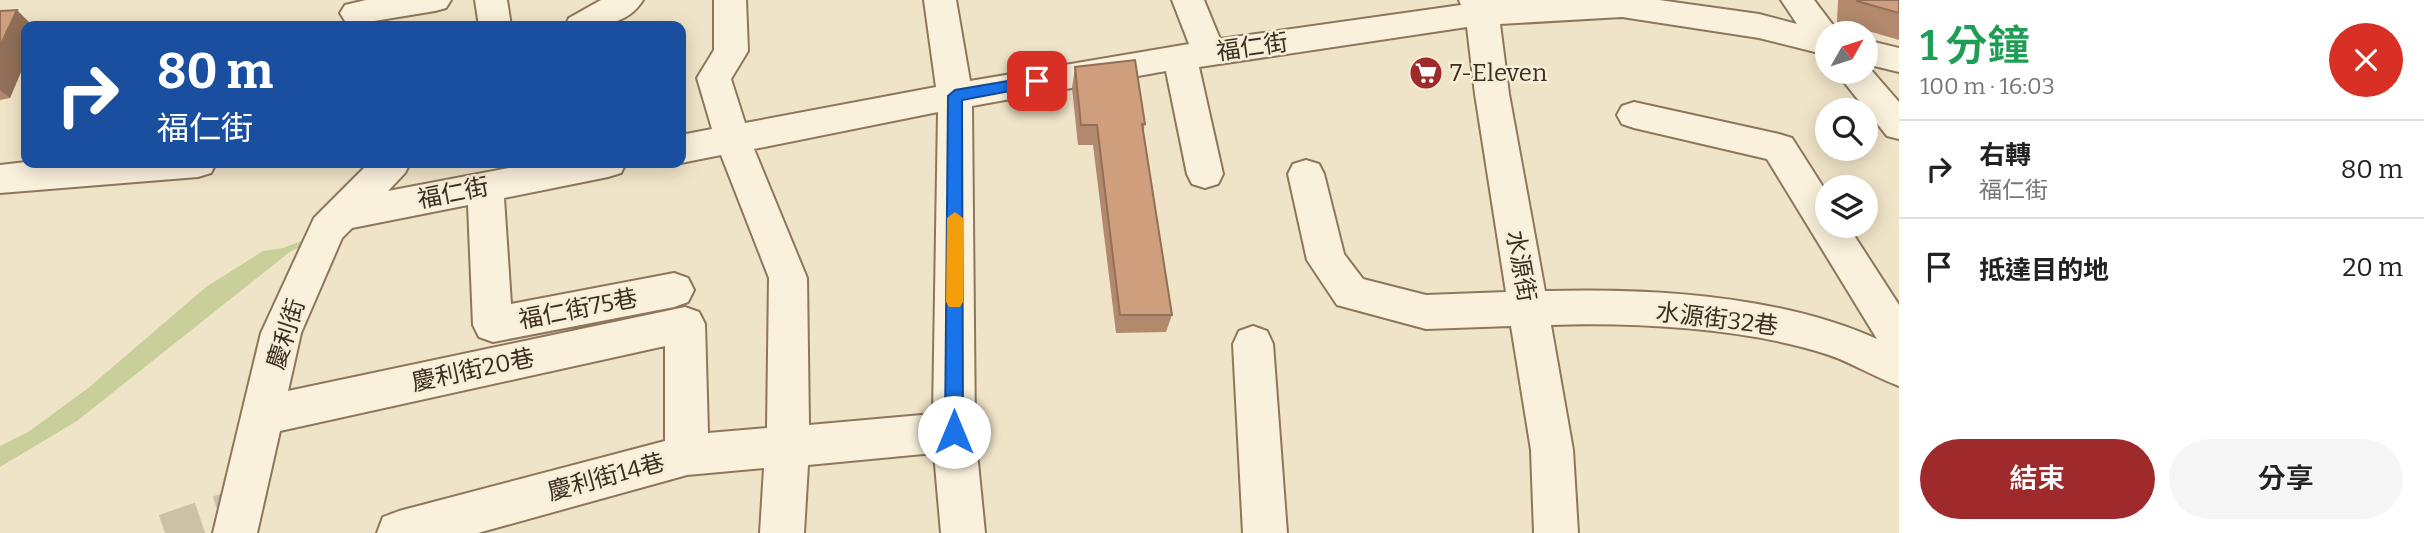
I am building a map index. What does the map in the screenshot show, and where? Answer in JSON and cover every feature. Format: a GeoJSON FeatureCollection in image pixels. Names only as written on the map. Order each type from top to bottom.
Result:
{"type":"FeatureCollection","features":[{"type":"Feature","properties":{"kind":"street"},"geometry":{"type":"LineString","coordinates":[[356,13],[435,0]]}},
{"type":"Feature","properties":{"kind":"street"},"geometry":{"type":"LineString","coordinates":[[491,0],[494,21]]}},
{"type":"Feature","properties":{"kind":"street"},"geometry":{"type":"LineString","coordinates":[[590,21],[627,0]]}},
{"type":"Feature","properties":{"kind":"street"},"geometry":{"type":"LineString","coordinates":[[730,0],[731,51],[714,78],[732,139],[788,278],[788,447],[782,525]]}},
{"type":"Feature","properties":{"kind":"street"},"geometry":{"type":"LineString","coordinates":[[940,0],[955,96],[954,432],[962,533]]}},
{"type":"Feature","properties":{"kind":"street"},"geometry":{"type":"LineString","coordinates":[[1188,0],[1205,174]]}},
{"type":"Feature","properties":{"kind":"street"},"geometry":{"type":"LineString","coordinates":[[1797,0],[1815,25]]}},
{"type":"Feature","properties":{"kind":"street","name":"福仁街"},"geometry":{"type":"LineString","coordinates":[[686,148],[955,96],[1478,6],[1621,3],[1759,26],[1815,39]]}},
{"type":"Feature","properties":{"kind":"street","name":"水源街"},"geometry":{"type":"LineString","coordinates":[[1478,6],[1552,450],[1556,533]]}},
{"type":"Feature","properties":{"kind":"street"},"geometry":{"type":"LineString","coordinates":[[1878,55],[1899,60]]}},
{"type":"Feature","properties":{"kind":"street"},"geometry":{"type":"LineString","coordinates":[[1863,84],[1899,126]]}},
{"type":"Feature","properties":{"kind":"street"},"geometry":{"type":"LineString","coordinates":[[1634,115],[1779,148],[1815,206]]}},
{"type":"Feature","properties":{"kind":"street"},"geometry":{"type":"LineString","coordinates":[[0,179],[136,168]]}},
{"type":"Feature","properties":{"kind":"street","name":"慶利街"},"geometry":{"type":"LineString","coordinates":[[235,533],[281,333],[327,229],[387,168]]}},
{"type":"Feature","properties":{"kind":"street","name":"福仁街"},"geometry":{"type":"LineString","coordinates":[[339,215],[582,168]]}},
{"type":"Feature","properties":{"kind":"street","name":"水源街32巷"},"geometry":{"type":"LineString","coordinates":[[1306,174],[1326,260],[1351,293],[1426,312],[1606,306],[1749,318],[1833,338],[1899,369]]}},
{"type":"Feature","properties":{"kind":"street","name":"福仁街75巷"},"geometry":{"type":"LineString","coordinates":[[485,187],[493,325],[680,307]]}},
{"type":"Feature","properties":{"kind":"street"},"geometry":{"type":"LineString","coordinates":[[1835,238],[1899,339]]}},
{"type":"Feature","properties":{"kind":"street","name":"慶利街20巷"},"geometry":{"type":"LineString","coordinates":[[262,416],[680,307]]}},
{"type":"Feature","properties":{"kind":"street","name":"慶利街14巷"},"geometry":{"type":"LineString","coordinates":[[400,533],[687,455],[680,307]]}},
{"type":"Feature","properties":{"kind":"street"},"geometry":{"type":"LineString","coordinates":[[1253,344],[1265,533]]}},
{"type":"Feature","properties":{"kind":"street"},"geometry":{"type":"LineString","coordinates":[[687,455],[954,432]]}},
{"type":"Feature","properties":{"kind":"green space"},"geometry":{"type":"Polygon","coordinates":[[[314,236],[310,243],[291,251],[77,421],[0,467],[0,446],[28,432],[87,389],[206,287],[263,251],[283,248],[314,236]]]}},
{"type":"Feature","properties":{"kind":"building"},"geometry":{"type":"Polygon","coordinates":[[[1899,0],[1899,13],[1857,1],[1899,0]]]}},
{"type":"Feature","properties":{"kind":"building"},"geometry":{"type":"Polygon","coordinates":[[[17,10],[0,46],[0,11],[17,10]]]}},
{"type":"Feature","properties":{"kind":"building"},"geometry":{"type":"Polygon","coordinates":[[[1135,60],[1145,124],[1142,124],[1172,315],[1120,315],[1097,125],[1081,125],[1075,67],[1135,60]]]}},
{"type":"Feature","properties":{"kind":"tunnel"},"geometry":{"type":"LineString","coordinates":[[165,533],[241,507]]}},
{"type":"Feature","properties":{"kind":"slow traffic"},"geometry":{"type":"LineString","coordinates":[[954,302],[955,218]]}},
{"type":"Feature","properties":{"kind":"place","name":"7-Eleven"},"geometry":{"type":"Point","coordinates":[1426,73]}},
{"type":"Feature","properties":{"kind":"route"},"geometry":{"type":"LineString","coordinates":[[954,432],[955,96],[1037,81]]}}]}
